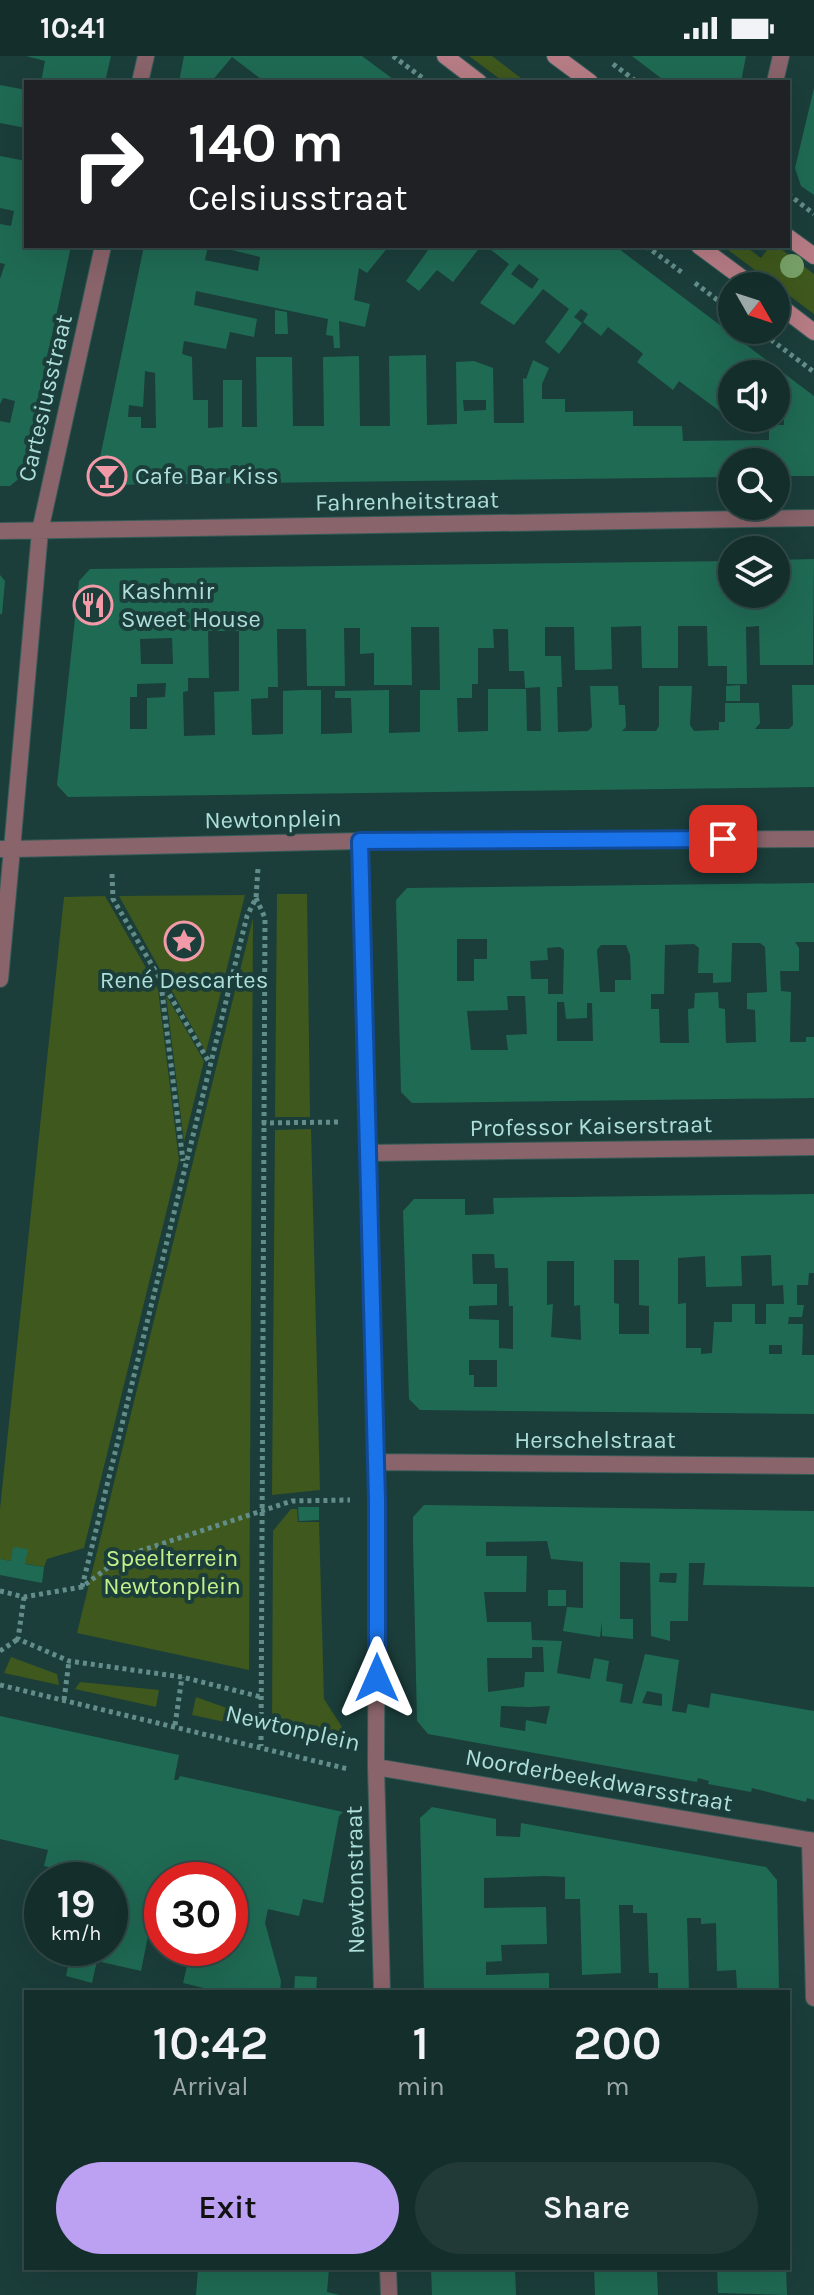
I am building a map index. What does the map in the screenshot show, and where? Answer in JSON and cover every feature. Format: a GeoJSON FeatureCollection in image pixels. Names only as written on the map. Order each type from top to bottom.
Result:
{"type":"FeatureCollection","features":[{"type":"Feature","properties":{"kind":"street"},"geometry":{"type":"LineString","coordinates":[[140,80],[146,56]]}},
{"type":"Feature","properties":{"kind":"street"},"geometry":{"type":"LineString","coordinates":[[445,56],[476,80]]}},
{"type":"Feature","properties":{"kind":"street"},"geometry":{"type":"LineString","coordinates":[[555,56],[587,80]]}},
{"type":"Feature","properties":{"kind":"street"},"geometry":{"type":"LineString","coordinates":[[775,80],[781,56]]}},
{"type":"Feature","properties":{"kind":"street"},"geometry":{"type":"LineString","coordinates":[[790,238],[814,256]]}},
{"type":"Feature","properties":{"kind":"street","name":"Cartesiusstraat"},"geometry":{"type":"LineString","coordinates":[[6,849],[40,531],[103,248]]}},
{"type":"Feature","properties":{"kind":"street"},"geometry":{"type":"LineString","coordinates":[[702,248],[734,272]]}},
{"type":"Feature","properties":{"kind":"street"},"geometry":{"type":"LineString","coordinates":[[790,314],[814,332]]}},
{"type":"Feature","properties":{"kind":"street","name":"Fahrenheitstraat"},"geometry":{"type":"LineString","coordinates":[[0,531],[814,518]]}},
{"type":"Feature","properties":{"kind":"street"},"geometry":{"type":"LineString","coordinates":[[360,841],[814,839]]}},
{"type":"Feature","properties":{"kind":"street","name":"Newtonplein"},"geometry":{"type":"LineString","coordinates":[[6,849],[360,841],[377,1500],[376,1767]]}},
{"type":"Feature","properties":{"kind":"street"},"geometry":{"type":"LineString","coordinates":[[0,979],[6,849]]}},
{"type":"Feature","properties":{"kind":"street","name":"Professor Kaiserstraat"},"geometry":{"type":"LineString","coordinates":[[368,1153],[814,1147]]}},
{"type":"Feature","properties":{"kind":"street","name":"Herschelstraat"},"geometry":{"type":"LineString","coordinates":[[376,1462],[814,1466]]}},
{"type":"Feature","properties":{"kind":"street","name":"Noorderbeekdwarsstraat"},"geometry":{"type":"LineString","coordinates":[[376,1767],[812,1840]]}},
{"type":"Feature","properties":{"kind":"street","name":"Newtonstraat"},"geometry":{"type":"LineString","coordinates":[[376,1767],[382,1990]]}},
{"type":"Feature","properties":{"kind":"street"},"geometry":{"type":"LineString","coordinates":[[812,1840],[814,1998]]}},
{"type":"Feature","properties":{"kind":"street"},"geometry":{"type":"LineString","coordinates":[[388,2270],[389,2295]]}},
{"type":"Feature","properties":{"kind":"path"},"geometry":{"type":"LineString","coordinates":[[393,56],[425,80]]}},
{"type":"Feature","properties":{"kind":"path"},"geometry":{"type":"LineString","coordinates":[[602,56],[634,80]]}},
{"type":"Feature","properties":{"kind":"path"},"geometry":{"type":"LineString","coordinates":[[790,196],[814,214]]}},
{"type":"Feature","properties":{"kind":"path"},"geometry":{"type":"LineString","coordinates":[[777,344],[814,372]]}},
{"type":"Feature","properties":{"kind":"path"},"geometry":{"type":"LineString","coordinates":[[82,1587],[209,1063],[247,916],[256,898],[259,843]]}},
{"type":"Feature","properties":{"kind":"path"},"geometry":{"type":"LineString","coordinates":[[111,847],[113,899],[209,1063]]}},
{"type":"Feature","properties":{"kind":"path"},"geometry":{"type":"LineString","coordinates":[[256,898],[265,918],[261,1746]]}},
{"type":"Feature","properties":{"kind":"path"},"geometry":{"type":"LineString","coordinates":[[160,979],[184,1165]]}},
{"type":"Feature","properties":{"kind":"path"},"geometry":{"type":"LineString","coordinates":[[262,1123],[367,1121]]}},
{"type":"Feature","properties":{"kind":"path"},"geometry":{"type":"LineString","coordinates":[[0,1591],[24,1597],[82,1587],[122,1557],[292,1501],[377,1500]]}},
{"type":"Feature","properties":{"kind":"path"},"geometry":{"type":"LineString","coordinates":[[0,1651],[18,1639],[24,1597]]}},
{"type":"Feature","properties":{"kind":"path"},"geometry":{"type":"LineString","coordinates":[[18,1639],[69,1661],[182,1677],[261,1697]]}},
{"type":"Feature","properties":{"kind":"path"},"geometry":{"type":"LineString","coordinates":[[64,1700],[69,1661]]}},
{"type":"Feature","properties":{"kind":"path"},"geometry":{"type":"LineString","coordinates":[[175,1725],[182,1677]]}},
{"type":"Feature","properties":{"kind":"path","name":"Newtonplein"},"geometry":{"type":"LineString","coordinates":[[0,1685],[175,1725],[357,1772],[376,1767]]}},
{"type":"Feature","properties":{"kind":"green space"},"geometry":{"type":"Polygon","coordinates":[[[469,56],[492,56],[523,80],[501,80],[469,56]]]}},
{"type":"Feature","properties":{"kind":"green space"},"geometry":{"type":"Polygon","coordinates":[[[726,248],[748,248],[761,258],[768,248],[780,248],[814,274],[814,314],[790,296],[790,272],[758,272],[726,248]]]}},
{"type":"Feature","properties":{"kind":"green space"},"geometry":{"type":"Polygon","coordinates":[[[277,894],[307,894],[310,1117],[275,1117],[277,894]]]}},
{"type":"Feature","properties":{"kind":"green space"},"geometry":{"type":"Polygon","coordinates":[[[245,895],[206,1052],[119,896],[245,895]]]}},
{"type":"Feature","properties":{"kind":"green space"},"geometry":{"type":"Polygon","coordinates":[[[105,896],[158,989],[179,1160],[84,1548],[47,1559],[44,1567],[0,1559],[0,1509],[64,897],[105,896]]]}},
{"type":"Feature","properties":{"kind":"green space","name":"Speelterrein Newtonplein"},"geometry":{"type":"Polygon","coordinates":[[[253,918],[249,1670],[77,1633],[253,918]]]}},
{"type":"Feature","properties":{"kind":"green space"},"geometry":{"type":"Polygon","coordinates":[[[166,995],[204,1061],[184,1142],[166,995]]]}},
{"type":"Feature","properties":{"kind":"green space"},"geometry":{"type":"Polygon","coordinates":[[[311,1129],[320,1490],[272,1495],[275,1130],[311,1129]]]}},
{"type":"Feature","properties":{"kind":"green space"},"geometry":{"type":"Polygon","coordinates":[[[291,1509],[297,1509],[298,1522],[319,1522],[324,1699],[342,1727],[340,1747],[272,1733],[273,1531],[291,1509]]]}},
{"type":"Feature","properties":{"kind":"green space"},"geometry":{"type":"Polygon","coordinates":[[[11,1657],[57,1674],[59,1685],[4,1673],[11,1657]]]}},
{"type":"Feature","properties":{"kind":"green space"},"geometry":{"type":"Polygon","coordinates":[[[80,1682],[159,1690],[156,1707],[75,1689],[80,1682]]]}},
{"type":"Feature","properties":{"kind":"green space"},"geometry":{"type":"Polygon","coordinates":[[[196,1697],[249,1716],[244,1726],[192,1715],[196,1697]]]}},
{"type":"Feature","properties":{"kind":"building"},"geometry":{"type":"Polygon","coordinates":[[[26,56],[111,56],[105,80],[41,80],[45,61],[26,56]]]}},
{"type":"Feature","properties":{"kind":"building"},"geometry":{"type":"Polygon","coordinates":[[[184,56],[362,56],[394,80],[262,80],[232,57],[213,80],[179,80],[184,56]]]}},
{"type":"Feature","properties":{"kind":"building"},"geometry":{"type":"Polygon","coordinates":[[[632,56],[746,56],[741,80],[663,80],[632,56]]]}},
{"type":"Feature","properties":{"kind":"building"},"geometry":{"type":"Polygon","coordinates":[[[0,85],[24,90],[24,128],[0,123],[0,85]]]}},
{"type":"Feature","properties":{"kind":"building"},"geometry":{"type":"Polygon","coordinates":[[[814,88],[814,195],[801,186],[795,168],[814,88]]]}},
{"type":"Feature","properties":{"kind":"building"},"geometry":{"type":"Polygon","coordinates":[[[0,156],[24,161],[24,248],[71,248],[22,476],[10,486],[0,486],[0,421],[10,423],[15,401],[3,398],[0,404],[0,279],[5,264],[0,263],[0,224],[11,226],[14,211],[0,208],[0,156]]]}},
{"type":"Feature","properties":{"kind":"building"},"geometry":{"type":"Polygon","coordinates":[[[144,248],[208,248],[205,260],[258,271],[260,257],[224,248],[387,248],[367,273],[359,268],[354,300],[370,304],[365,327],[339,321],[340,348],[334,348],[333,336],[326,335],[328,319],[196,291],[194,305],[257,319],[254,337],[230,332],[226,349],[184,341],[182,354],[192,357],[193,400],[208,400],[208,428],[223,427],[223,380],[242,380],[242,427],[257,427],[256,357],[292,357],[293,426],[324,426],[323,357],[359,356],[360,426],[390,426],[389,356],[426,355],[427,425],[457,424],[456,362],[474,361],[493,368],[494,423],[524,423],[523,378],[526,379],[533,360],[549,368],[542,384],[542,399],[565,399],[565,412],[633,411],[633,426],[682,426],[683,441],[769,440],[769,432],[790,432],[790,378],[814,396],[814,476],[790,476],[790,448],[718,448],[718,477],[107,485],[97,472],[144,248]],[[145,371],[143,407],[129,405],[128,417],[141,417],[141,428],[156,428],[155,373],[145,371]],[[463,400],[464,411],[486,410],[486,400],[463,400]]]}},
{"type":"Feature","properties":{"kind":"building"},"geometry":{"type":"Polygon","coordinates":[[[430,248],[479,248],[453,282],[437,270],[419,291],[406,281],[430,248]]]}},
{"type":"Feature","properties":{"kind":"building"},"geometry":{"type":"Polygon","coordinates":[[[489,248],[618,248],[718,324],[718,344],[745,344],[766,360],[718,360],[718,410],[679,381],[673,390],[637,362],[643,354],[641,352],[608,327],[601,336],[583,322],[588,314],[581,309],[574,317],[582,323],[559,354],[545,342],[569,309],[543,289],[514,325],[480,303],[509,264],[489,248]],[[519,264],[511,274],[532,289],[539,279],[519,264]]]}},
{"type":"Feature","properties":{"kind":"building"},"geometry":{"type":"Polygon","coordinates":[[[275,310],[287,312],[288,334],[275,334],[275,310]]]}},
{"type":"Feature","properties":{"kind":"building"},"geometry":{"type":"Polygon","coordinates":[[[814,559],[813,665],[760,665],[759,626],[746,627],[747,684],[727,684],[727,666],[708,666],[707,626],[678,626],[678,668],[642,668],[641,626],[611,627],[612,669],[575,670],[574,627],[545,627],[545,656],[561,656],[562,687],[557,687],[558,732],[588,731],[592,727],[590,686],[618,686],[619,705],[625,705],[626,727],[622,731],[656,731],[659,726],[659,686],[692,686],[690,725],[694,731],[719,730],[719,722],[725,722],[725,703],[759,703],[760,723],[755,729],[789,729],[793,725],[792,685],[814,685],[814,787],[68,797],[57,785],[79,581],[90,569],[718,561],[718,608],[790,608],[790,560],[814,559]],[[411,627],[412,685],[374,685],[374,653],[360,654],[360,628],[344,628],[345,686],[307,686],[306,629],[277,629],[278,687],[268,687],[268,698],[251,699],[252,735],[283,734],[283,691],[302,690],[321,690],[321,734],[352,733],[351,698],[335,698],[335,691],[389,690],[389,733],[420,732],[420,690],[440,690],[439,627],[411,627]],[[493,629],[494,648],[478,648],[478,684],[472,684],[472,698],[457,698],[458,732],[488,731],[488,689],[526,689],[527,731],[541,731],[540,687],[525,688],[524,671],[509,671],[508,629],[493,629]],[[208,631],[209,678],[188,678],[188,691],[183,692],[184,736],[215,735],[214,692],[239,691],[239,631],[208,631]],[[172,638],[140,639],[141,664],[173,664],[172,638]],[[166,683],[137,684],[137,697],[130,697],[130,729],[147,729],[147,698],[165,697],[166,683]]]}},
{"type":"Feature","properties":{"kind":"building"},"geometry":{"type":"Polygon","coordinates":[[[0,575],[5,581],[2,614],[0,614],[0,575]]]}},
{"type":"Feature","properties":{"kind":"building"},"geometry":{"type":"Polygon","coordinates":[[[740,685],[740,701],[726,701],[726,686],[740,685]]]}},
{"type":"Feature","properties":{"kind":"building"},"geometry":{"type":"Polygon","coordinates":[[[814,883],[814,942],[795,942],[799,948],[799,971],[780,971],[781,991],[791,992],[790,1042],[806,1042],[806,1037],[814,1037],[814,1098],[412,1103],[401,1092],[396,900],[407,888],[814,883]],[[457,939],[457,981],[474,981],[474,959],[487,959],[487,939],[457,939]],[[732,943],[731,982],[713,983],[713,973],[698,973],[699,948],[694,944],[665,945],[664,994],[651,994],[651,1009],[659,1009],[660,1043],[689,1043],[688,1009],[694,1008],[695,993],[718,992],[719,1008],[725,1009],[726,1043],[756,1042],[755,1010],[747,1009],[747,993],[767,992],[765,947],[760,943],[732,943]],[[601,945],[597,950],[600,992],[615,992],[615,980],[631,980],[630,955],[626,945],[601,945]],[[560,947],[547,948],[548,960],[530,961],[531,979],[548,979],[548,994],[563,994],[564,950],[560,947]],[[507,996],[508,1010],[467,1011],[471,1050],[508,1050],[506,1035],[527,1034],[525,996],[507,996]],[[557,1002],[557,1041],[593,1041],[592,1003],[587,1003],[587,1018],[566,1019],[564,1002],[557,1002]]]}},
{"type":"Feature","properties":{"kind":"building"},"geometry":{"type":"Polygon","coordinates":[[[814,1194],[814,1273],[809,1273],[808,1285],[797,1285],[797,1305],[804,1305],[802,1317],[789,1317],[788,1324],[803,1324],[802,1355],[814,1355],[814,1414],[420,1410],[409,1399],[403,1211],[414,1199],[465,1199],[465,1215],[494,1214],[493,1198],[814,1194]],[[472,1254],[473,1284],[497,1284],[497,1305],[469,1306],[469,1319],[499,1320],[499,1348],[513,1349],[513,1306],[509,1306],[508,1268],[495,1268],[494,1254],[472,1254]],[[771,1255],[741,1256],[742,1286],[706,1287],[705,1256],[678,1258],[678,1304],[686,1303],[686,1348],[701,1348],[701,1354],[712,1353],[714,1322],[732,1322],[732,1304],[755,1304],[755,1324],[766,1324],[766,1304],[784,1304],[783,1285],[772,1286],[771,1255]],[[614,1260],[614,1303],[619,1304],[619,1334],[649,1334],[649,1306],[639,1305],[639,1260],[614,1260]],[[547,1261],[547,1305],[553,1304],[551,1337],[581,1340],[580,1305],[574,1306],[574,1261],[547,1261]],[[769,1345],[769,1354],[782,1354],[782,1345],[769,1345]],[[469,1360],[469,1375],[474,1375],[474,1387],[497,1387],[497,1360],[469,1360]]]}},
{"type":"Feature","properties":{"kind":"building"},"geometry":{"type":"Polygon","coordinates":[[[424,1505],[814,1511],[814,1587],[703,1585],[705,1563],[689,1563],[688,1621],[670,1621],[670,1641],[651,1636],[650,1563],[620,1562],[620,1619],[633,1619],[633,1639],[602,1636],[602,1622],[600,1637],[563,1631],[567,1607],[583,1608],[583,1562],[551,1559],[547,1541],[486,1542],[486,1556],[527,1556],[526,1592],[484,1592],[487,1622],[531,1622],[532,1640],[562,1641],[557,1673],[590,1679],[594,1658],[609,1661],[606,1681],[623,1684],[620,1702],[632,1704],[645,1654],[679,1660],[672,1711],[686,1713],[688,1704],[709,1708],[711,1693],[814,1711],[814,1800],[807,1798],[806,1802],[752,1788],[751,1792],[708,1784],[709,1781],[698,1778],[697,1782],[428,1734],[417,1721],[413,1517],[424,1505]],[[660,1573],[659,1582],[676,1583],[677,1573],[660,1573]],[[532,1647],[532,1658],[487,1658],[488,1692],[524,1687],[525,1672],[544,1672],[543,1647],[532,1647]],[[647,1691],[642,1703],[662,1706],[662,1694],[647,1691]],[[501,1706],[500,1727],[525,1731],[526,1720],[546,1724],[550,1706],[501,1706]]]}},
{"type":"Feature","properties":{"kind":"building"},"geometry":{"type":"Polygon","coordinates":[[[298,1507],[319,1507],[319,1520],[299,1521],[298,1507]]]}},
{"type":"Feature","properties":{"kind":"building"},"geometry":{"type":"Polygon","coordinates":[[[13,1547],[28,1549],[25,1564],[44,1567],[42,1583],[0,1575],[0,1559],[11,1561],[13,1547]]]}},
{"type":"Feature","properties":{"kind":"building"},"geometry":{"type":"Polygon","coordinates":[[[548,1590],[566,1590],[566,1606],[548,1606],[548,1590]]]}},
{"type":"Feature","properties":{"kind":"building"},"geometry":{"type":"Polygon","coordinates":[[[0,1716],[179,1755],[174,1780],[180,1776],[343,1812],[339,1816],[323,1903],[303,1899],[299,1916],[268,1909],[265,1923],[281,1981],[280,1990],[212,1990],[183,1983],[187,1966],[248,1966],[248,1862],[144,1862],[144,1956],[141,1971],[119,1966],[128,1966],[128,1862],[45,1862],[48,1850],[0,1839],[0,1716]]]}},
{"type":"Feature","properties":{"kind":"building"},"geometry":{"type":"Polygon","coordinates":[[[432,1807],[496,1819],[496,1836],[520,1837],[521,1823],[766,1867],[777,1880],[779,1990],[717,1990],[737,1988],[736,1970],[717,1971],[716,1923],[701,1924],[701,1918],[687,1918],[689,1990],[658,1990],[658,1973],[649,1973],[647,1913],[633,1913],[633,1905],[619,1905],[621,1973],[582,1975],[580,1899],[565,1899],[565,1877],[546,1876],[484,1878],[484,1908],[546,1907],[547,1944],[501,1945],[502,1961],[486,1962],[486,1975],[549,1973],[549,1990],[424,1990],[420,1818],[432,1807]]]}},
{"type":"Feature","properties":{"kind":"building"},"geometry":{"type":"Polygon","coordinates":[[[68,1966],[96,1966],[92,1983],[66,1976],[68,1966]]]}},
{"type":"Feature","properties":{"kind":"building"},"geometry":{"type":"Polygon","coordinates":[[[295,1976],[317,1977],[316,1990],[294,1990],[295,1976]]]}},
{"type":"Feature","properties":{"kind":"building"},"geometry":{"type":"Polygon","coordinates":[[[198,2270],[329,2270],[327,2292],[340,2295],[196,2295],[198,2270]]]}},
{"type":"Feature","properties":{"kind":"building"},"geometry":{"type":"Polygon","coordinates":[[[431,2270],[515,2270],[516,2295],[432,2295],[431,2270]]]}},
{"type":"Feature","properties":{"kind":"building"},"geometry":{"type":"Polygon","coordinates":[[[594,2270],[657,2272],[658,2295],[595,2295],[594,2270]]]}},
{"type":"Feature","properties":{"kind":"building"},"geometry":{"type":"Polygon","coordinates":[[[717,2270],[786,2270],[787,2295],[718,2293],[717,2270]]]}},
{"type":"Feature","properties":{"kind":"place","name":"Cafe Bar Kiss"},"geometry":{"type":"Point","coordinates":[107,476]}},
{"type":"Feature","properties":{"kind":"place","name":"Kashmir Sweet House"},"geometry":{"type":"Point","coordinates":[93,605]}},
{"type":"Feature","properties":{"kind":"place","name":"René Descartes"},"geometry":{"type":"Point","coordinates":[184,941]}},
{"type":"Feature","properties":{"kind":"route"},"geometry":{"type":"LineString","coordinates":[[377,1678],[377,1500],[360,841],[723,839]]}}]}
